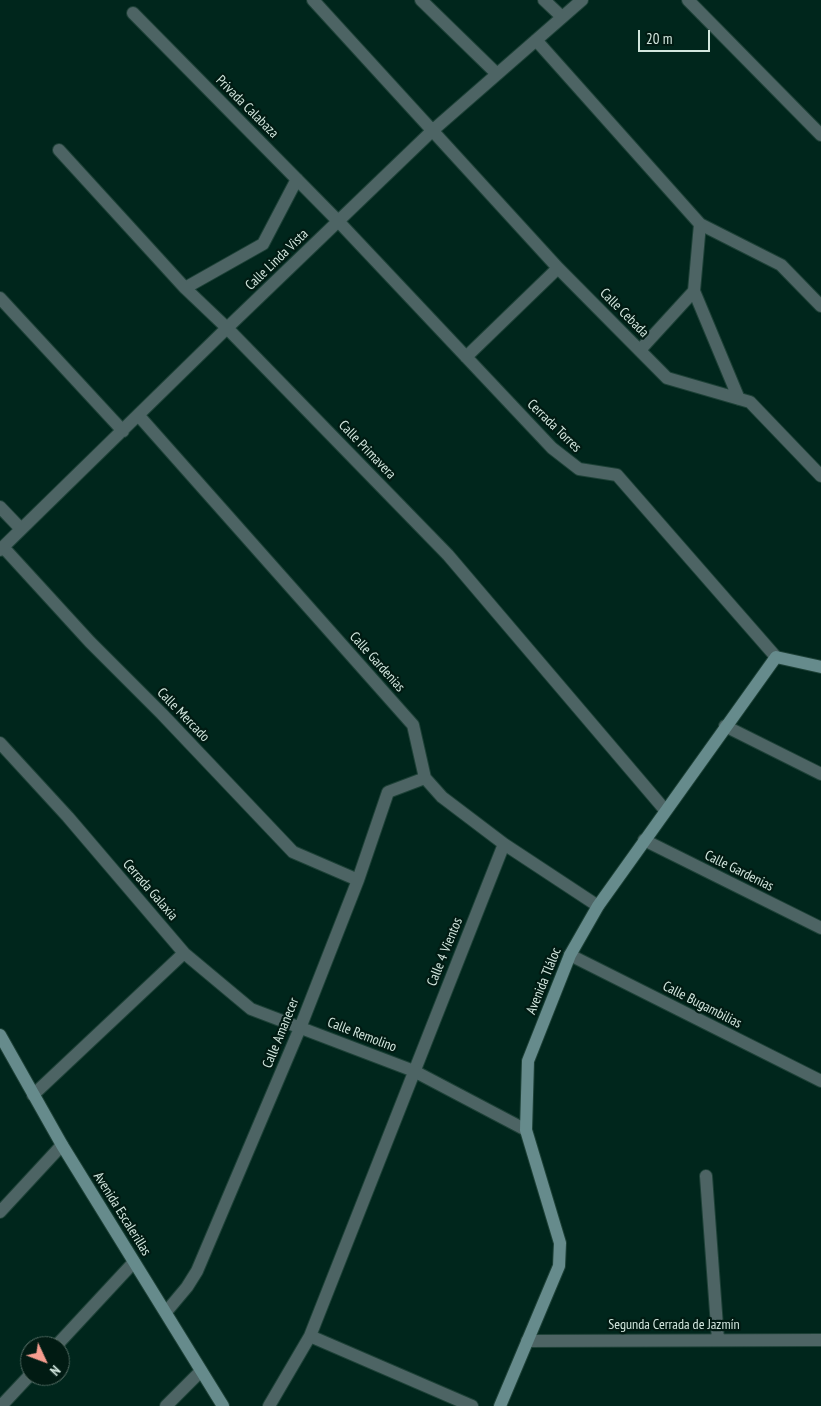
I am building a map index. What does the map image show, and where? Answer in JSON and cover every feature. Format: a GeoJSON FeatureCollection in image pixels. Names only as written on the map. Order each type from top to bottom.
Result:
{"type":"FeatureCollection","features":[{"type":"Feature","properties":{"kind":"main road"},"geometry":{"type":"LineString","coordinates":[[776,657],[821,667]]}},
{"type":"Feature","properties":{"kind":"main road","name":"Avenida Tláloc"},"geometry":{"type":"LineString","coordinates":[[500,1406],[559,1266],[560,1243],[526,1130],[528,1061],[570,955],[598,906],[776,657]]}},
{"type":"Feature","properties":{"kind":"main road","name":"Avenida Escalerillas"},"geometry":{"type":"LineString","coordinates":[[0,1035],[62,1145],[223,1406]]}},
{"type":"Feature","properties":{"kind":"street","name":"Calle Cebada"},"geometry":{"type":"LineString","coordinates":[[313,0],[558,268],[667,378],[750,402],[821,476]]}},
{"type":"Feature","properties":{"kind":"street"},"geometry":{"type":"LineString","coordinates":[[421,0],[496,73]]}},
{"type":"Feature","properties":{"kind":"street"},"geometry":{"type":"LineString","coordinates":[[544,0],[562,17]]}},
{"type":"Feature","properties":{"kind":"street","name":"Calle Linda Vista"},"geometry":{"type":"LineString","coordinates":[[1,549],[432,131],[496,73],[582,0]]}},
{"type":"Feature","properties":{"kind":"street"},"geometry":{"type":"LineString","coordinates":[[688,0],[821,134]]}},
{"type":"Feature","properties":{"kind":"street","name":"Privada Calabaza"},"geometry":{"type":"LineString","coordinates":[[133,13],[338,222]]}},
{"type":"Feature","properties":{"kind":"street"},"geometry":{"type":"LineString","coordinates":[[536,40],[700,224],[781,265],[821,306]]}},
{"type":"Feature","properties":{"kind":"street","name":"Calle Primavera"},"geometry":{"type":"LineString","coordinates":[[59,150],[186,288],[448,555],[666,810]]}},
{"type":"Feature","properties":{"kind":"street"},"geometry":{"type":"LineString","coordinates":[[186,288],[263,244],[297,179]]}},
{"type":"Feature","properties":{"kind":"street","name":"Cerrada Torres"},"geometry":{"type":"LineString","coordinates":[[338,222],[559,453],[579,469],[617,475],[776,657]]}},
{"type":"Feature","properties":{"kind":"street"},"geometry":{"type":"LineString","coordinates":[[700,224],[694,291],[739,399]]}},
{"type":"Feature","properties":{"kind":"street"},"geometry":{"type":"LineString","coordinates":[[466,357],[558,268]]}},
{"type":"Feature","properties":{"kind":"street"},"geometry":{"type":"LineString","coordinates":[[640,350],[694,291]]}},
{"type":"Feature","properties":{"kind":"street"},"geometry":{"type":"LineString","coordinates":[[0,298],[123,431]]}},
{"type":"Feature","properties":{"kind":"street","name":"Calle Gardenias"},"geometry":{"type":"LineString","coordinates":[[139,416],[413,725],[424,778]]}},
{"type":"Feature","properties":{"kind":"street"},"geometry":{"type":"LineString","coordinates":[[0,507],[21,529]]}},
{"type":"Feature","properties":{"kind":"street","name":"Calle Mercado"},"geometry":{"type":"LineString","coordinates":[[1,549],[293,852],[358,880]]}},
{"type":"Feature","properties":{"kind":"street"},"geometry":{"type":"LineString","coordinates":[[725,726],[821,774]]}},
{"type":"Feature","properties":{"kind":"street","name":"Cerrada Galaxia"},"geometry":{"type":"LineString","coordinates":[[0,743],[68,817],[184,953],[251,1009],[300,1028]]}},
{"type":"Feature","properties":{"kind":"street"},"geometry":{"type":"LineString","coordinates":[[424,778],[449,803],[504,844],[598,906]]}},
{"type":"Feature","properties":{"kind":"street","name":"Calle Amanecer"},"geometry":{"type":"LineString","coordinates":[[166,1312],[187,1287],[197,1271],[300,1028],[358,880],[388,792],[424,778]]}},
{"type":"Feature","properties":{"kind":"street","name":"Calle Gardenias"},"geometry":{"type":"LineString","coordinates":[[644,840],[821,928]]}},
{"type":"Feature","properties":{"kind":"street","name":"Calle 4 Vientos"},"geometry":{"type":"LineString","coordinates":[[269,1406],[310,1336],[504,844]]}},
{"type":"Feature","properties":{"kind":"street"},"geometry":{"type":"LineString","coordinates":[[33,1095],[184,953]]}},
{"type":"Feature","properties":{"kind":"street","name":"Calle Bugambilias"},"geometry":{"type":"LineString","coordinates":[[570,955],[821,1081]]}},
{"type":"Feature","properties":{"kind":"street","name":"Calle Remolino"},"geometry":{"type":"LineString","coordinates":[[300,1028],[414,1071],[526,1130]]}},
{"type":"Feature","properties":{"kind":"street"},"geometry":{"type":"LineString","coordinates":[[0,1212],[62,1145]]}},
{"type":"Feature","properties":{"kind":"street"},"geometry":{"type":"LineString","coordinates":[[706,1176],[718,1340]]}},
{"type":"Feature","properties":{"kind":"street"},"geometry":{"type":"LineString","coordinates":[[65,1336],[134,1262]]}},
{"type":"Feature","properties":{"kind":"street"},"geometry":{"type":"LineString","coordinates":[[310,1336],[472,1406]]}},
{"type":"Feature","properties":{"kind":"street","name":"Segunda Cerrada de Jazmín"},"geometry":{"type":"LineString","coordinates":[[527,1340],[821,1340]]}},
{"type":"Feature","properties":{"kind":"street"},"geometry":{"type":"LineString","coordinates":[[166,1406],[201,1371]]}},
{"type":"Feature","properties":{"kind":"street"},"geometry":{"type":"LineString","coordinates":[[1,1406],[20,1386]]}}]}
